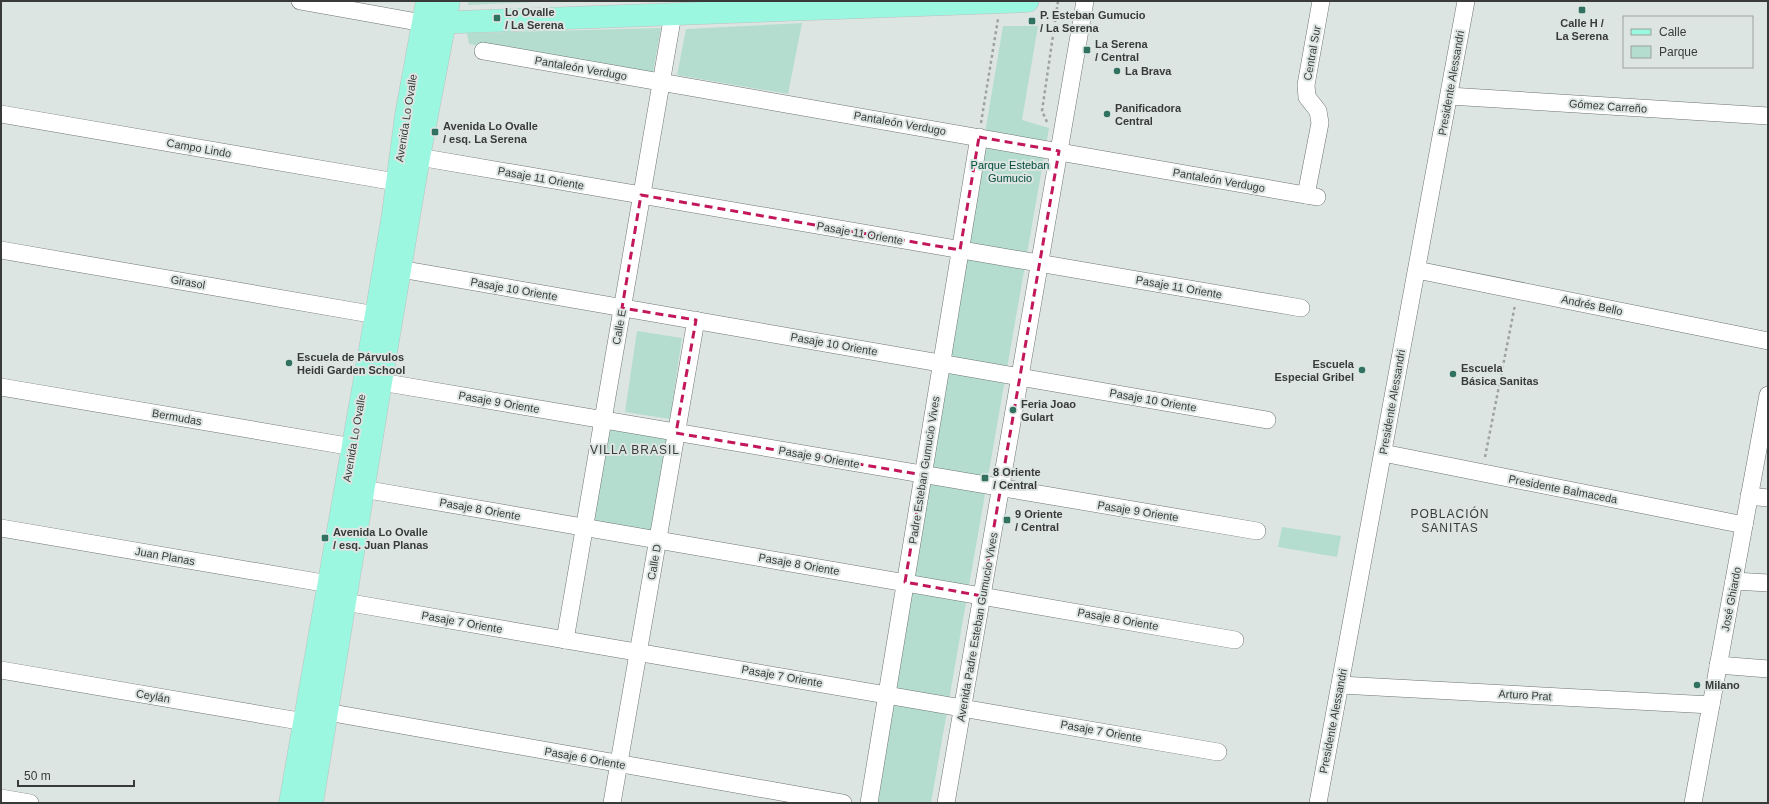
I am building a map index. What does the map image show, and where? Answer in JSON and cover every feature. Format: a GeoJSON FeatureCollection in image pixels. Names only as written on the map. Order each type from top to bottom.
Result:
{"type":"FeatureCollection","features":[{"type":"Feature","properties":{"kind":"main road","name":"Avenida Lo Ovalle"},"geometry":{"type":"LineString","coordinates":[[290,803],[376,315],[406,114],[427,1]]}},
{"type":"Feature","properties":{"kind":"main road","name":"Avenida Lo Ovalle"},"geometry":{"type":"LineString","coordinates":[[312,803],[419,157],[449,1]]}},
{"type":"Feature","properties":{"kind":"main road"},"geometry":{"type":"LineString","coordinates":[[423,22],[445,23],[673,14],[759,6],[1028,1]]}},
{"type":"Feature","properties":{"kind":"street"},"geometry":{"type":"LineString","coordinates":[[300,1],[423,22]]}},
{"type":"Feature","properties":{"kind":"street","name":"Avenida Padre Esteban Gumucio Vives"},"geometry":{"type":"LineString","coordinates":[[946,803],[1085,1]]}},
{"type":"Feature","properties":{"kind":"street","name":"Central Sur"},"geometry":{"type":"LineString","coordinates":[[1312,196],[1320,123],[1318,111],[1310,102],[1306,91],[1321,1]]}},
{"type":"Feature","properties":{"kind":"street","name":"Presidente Alessandri"},"geometry":{"type":"LineString","coordinates":[[1318,803],[1466,1]]}},
{"type":"Feature","properties":{"kind":"street","name":"Calle E"},"geometry":{"type":"LineString","coordinates":[[566,640],[584,527],[673,14]]}},
{"type":"Feature","properties":{"kind":"street","name":"Pantaleón Verdugo"},"geometry":{"type":"LineString","coordinates":[[483,51],[1312,196]]}},
{"type":"Feature","properties":{"kind":"street","name":"Gómez Carreño"},"geometry":{"type":"LineString","coordinates":[[1449,96],[1768,116]]}},
{"type":"Feature","properties":{"kind":"street","name":"Campo Lindo"},"geometry":{"type":"LineString","coordinates":[[1,114],[396,182]]}},
{"type":"Feature","properties":{"kind":"street","name":"Padre Esteban Gumucio Vives"},"geometry":{"type":"LineString","coordinates":[[868,803],[979,137]]}},
{"type":"Feature","properties":{"kind":"street","name":"Pasaje 11 Oriente"},"geometry":{"type":"LineString","coordinates":[[419,157],[1301,308]]}},
{"type":"Feature","properties":{"kind":"street","name":"Girasol"},"geometry":{"type":"LineString","coordinates":[[1,250],[376,315]]}},
{"type":"Feature","properties":{"kind":"street","name":"Pasaje 10 Oriente"},"geometry":{"type":"LineString","coordinates":[[400,269],[1267,420]]}},
{"type":"Feature","properties":{"kind":"street","name":"Andrés Bello"},"geometry":{"type":"LineString","coordinates":[[1417,270],[1768,341]]}},
{"type":"Feature","properties":{"kind":"street","name":"Calle D"},"geometry":{"type":"LineString","coordinates":[[612,803],[696,320]]}},
{"type":"Feature","properties":{"kind":"street","name":"Pasaje 9 Oriente"},"geometry":{"type":"LineString","coordinates":[[381,382],[1001,489],[1257,531]]}},
{"type":"Feature","properties":{"kind":"street","name":"Bermudas"},"geometry":{"type":"LineString","coordinates":[[1,387],[353,447]]}},
{"type":"Feature","properties":{"kind":"street","name":"José Ghiardo"},"geometry":{"type":"LineString","coordinates":[[1693,803],[1766,414],[1768,395]]}},
{"type":"Feature","properties":{"kind":"street","name":"Presidente Balmaceda"},"geometry":{"type":"LineString","coordinates":[[1383,453],[1744,525]]}},
{"type":"Feature","properties":{"kind":"street","name":"Pasaje 8 Oriente"},"geometry":{"type":"LineString","coordinates":[[363,489],[1235,640]]}},
{"type":"Feature","properties":{"kind":"street"},"geometry":{"type":"LineString","coordinates":[[1750,496],[1768,498]]}},
{"type":"Feature","properties":{"kind":"street","name":"Juan Planas"},"geometry":{"type":"LineString","coordinates":[[1,528],[329,584]]}},
{"type":"Feature","properties":{"kind":"street"},"geometry":{"type":"LineString","coordinates":[[1734,581],[1768,583]]}},
{"type":"Feature","properties":{"kind":"street","name":"Pasaje 7 Oriente"},"geometry":{"type":"LineString","coordinates":[[345,602],[1218,752]]}},
{"type":"Feature","properties":{"kind":"street"},"geometry":{"type":"LineString","coordinates":[[1718,665],[1768,669]]}},
{"type":"Feature","properties":{"kind":"street","name":"Ceylán"},"geometry":{"type":"LineString","coordinates":[[1,670],[304,722]]}},
{"type":"Feature","properties":{"kind":"street","name":"Arturo Prat"},"geometry":{"type":"LineString","coordinates":[[1340,685],[1711,705]]}},
{"type":"Feature","properties":{"kind":"street","name":"Pasaje 6 Oriente"},"geometry":{"type":"LineString","coordinates":[[327,712],[843,803]]}},
{"type":"Feature","properties":{"kind":"street"},"geometry":{"type":"LineString","coordinates":[[1,798],[30,803]]}},
{"type":"Feature","properties":{"kind":"path"},"geometry":{"type":"LineString","coordinates":[[979,137],[999,13]]}},
{"type":"Feature","properties":{"kind":"path"},"geometry":{"type":"LineString","coordinates":[[1482,473],[1518,290]]}},
{"type":"Feature","properties":{"kind":"highlighted area"},"geometry":{"type":"Polygon","coordinates":[[[979,137],[1059,151],[982,596],[905,582],[923,475],[676,433],[696,320],[622,308],[641,195],[960,250],[979,137]]]}},
{"type":"Feature","properties":{"kind":"green space"},"geometry":{"type":"Polygon","coordinates":[[[469,1],[556,1],[468,5],[469,1]]]}},
{"type":"Feature","properties":{"kind":"green space"},"geometry":{"type":"Polygon","coordinates":[[[802,23],[788,94],[677,75],[686,29],[802,23]]]}},
{"type":"Feature","properties":{"kind":"green space","name":"Parque Esteban Gumucio"},"geometry":{"type":"Polygon","coordinates":[[[1003,26],[1038,26],[1022,120],[1049,128],[931,803],[872,803],[1003,26]]]}},
{"type":"Feature","properties":{"kind":"green space"},"geometry":{"type":"Polygon","coordinates":[[[661,28],[653,72],[649,75],[469,44],[467,33],[661,28]]]}},
{"type":"Feature","properties":{"kind":"green space"},"geometry":{"type":"Polygon","coordinates":[[[637,331],[682,338],[670,419],[625,412],[637,331]]]}},
{"type":"Feature","properties":{"kind":"green space"},"geometry":{"type":"Polygon","coordinates":[[[611,427],[665,436],[668,441],[653,527],[649,531],[596,523],[591,518],[604,431],[611,427]]]}},
{"type":"Feature","properties":{"kind":"green space"},"geometry":{"type":"Polygon","coordinates":[[[1282,527],[1341,536],[1337,557],[1278,547],[1282,527]]]}},
{"type":"Feature","properties":{"kind":"place","name":"Calle H / La Serena"},"geometry":{"type":"Point","coordinates":[1582,10]}},
{"type":"Feature","properties":{"kind":"place","name":"Lo Ovalle / La Serena"},"geometry":{"type":"Point","coordinates":[497,18]}},
{"type":"Feature","properties":{"kind":"place","name":"P. Esteban Gumucio / La Serena"},"geometry":{"type":"Point","coordinates":[1032,21]}},
{"type":"Feature","properties":{"kind":"place","name":"La Serena / Central"},"geometry":{"type":"Point","coordinates":[1087,50]}},
{"type":"Feature","properties":{"kind":"place","name":"La Brava"},"geometry":{"type":"Point","coordinates":[1117,71]}},
{"type":"Feature","properties":{"kind":"place","name":"Panificadora Central"},"geometry":{"type":"Point","coordinates":[1107,114]}},
{"type":"Feature","properties":{"kind":"place","name":"Avenida Lo Ovalle / esq. La Serena"},"geometry":{"type":"Point","coordinates":[435,132]}},
{"type":"Feature","properties":{"kind":"place","name":"Escuela de Párvulos Heidi Garden School"},"geometry":{"type":"Point","coordinates":[289,363]}},
{"type":"Feature","properties":{"kind":"place","name":"Escuela Especial Gribel"},"geometry":{"type":"Point","coordinates":[1362,370]}},
{"type":"Feature","properties":{"kind":"place","name":"Escuela Básica Sanitas"},"geometry":{"type":"Point","coordinates":[1453,374]}},
{"type":"Feature","properties":{"kind":"place","name":"Feria Joao Gulart"},"geometry":{"type":"Point","coordinates":[1013,410]}},
{"type":"Feature","properties":{"kind":"place","name":"8 Oriente / Central"},"geometry":{"type":"Point","coordinates":[985,478]}},
{"type":"Feature","properties":{"kind":"place","name":"9 Oriente / Central"},"geometry":{"type":"Point","coordinates":[1007,520]}},
{"type":"Feature","properties":{"kind":"place","name":"Avenida Lo Ovalle / esq. Juan Planas"},"geometry":{"type":"Point","coordinates":[325,538]}},
{"type":"Feature","properties":{"kind":"place","name":"Milano"},"geometry":{"type":"Point","coordinates":[1697,685]}},
{"type":"Feature","properties":{"kind":"district","name":"VILLA BRASIL"},"geometry":{"type":"Point","coordinates":[635,450]}},
{"type":"Feature","properties":{"kind":"district","name":"POBLACIÓN SANITAS"},"geometry":{"type":"Point","coordinates":[1450,521]}}]}
